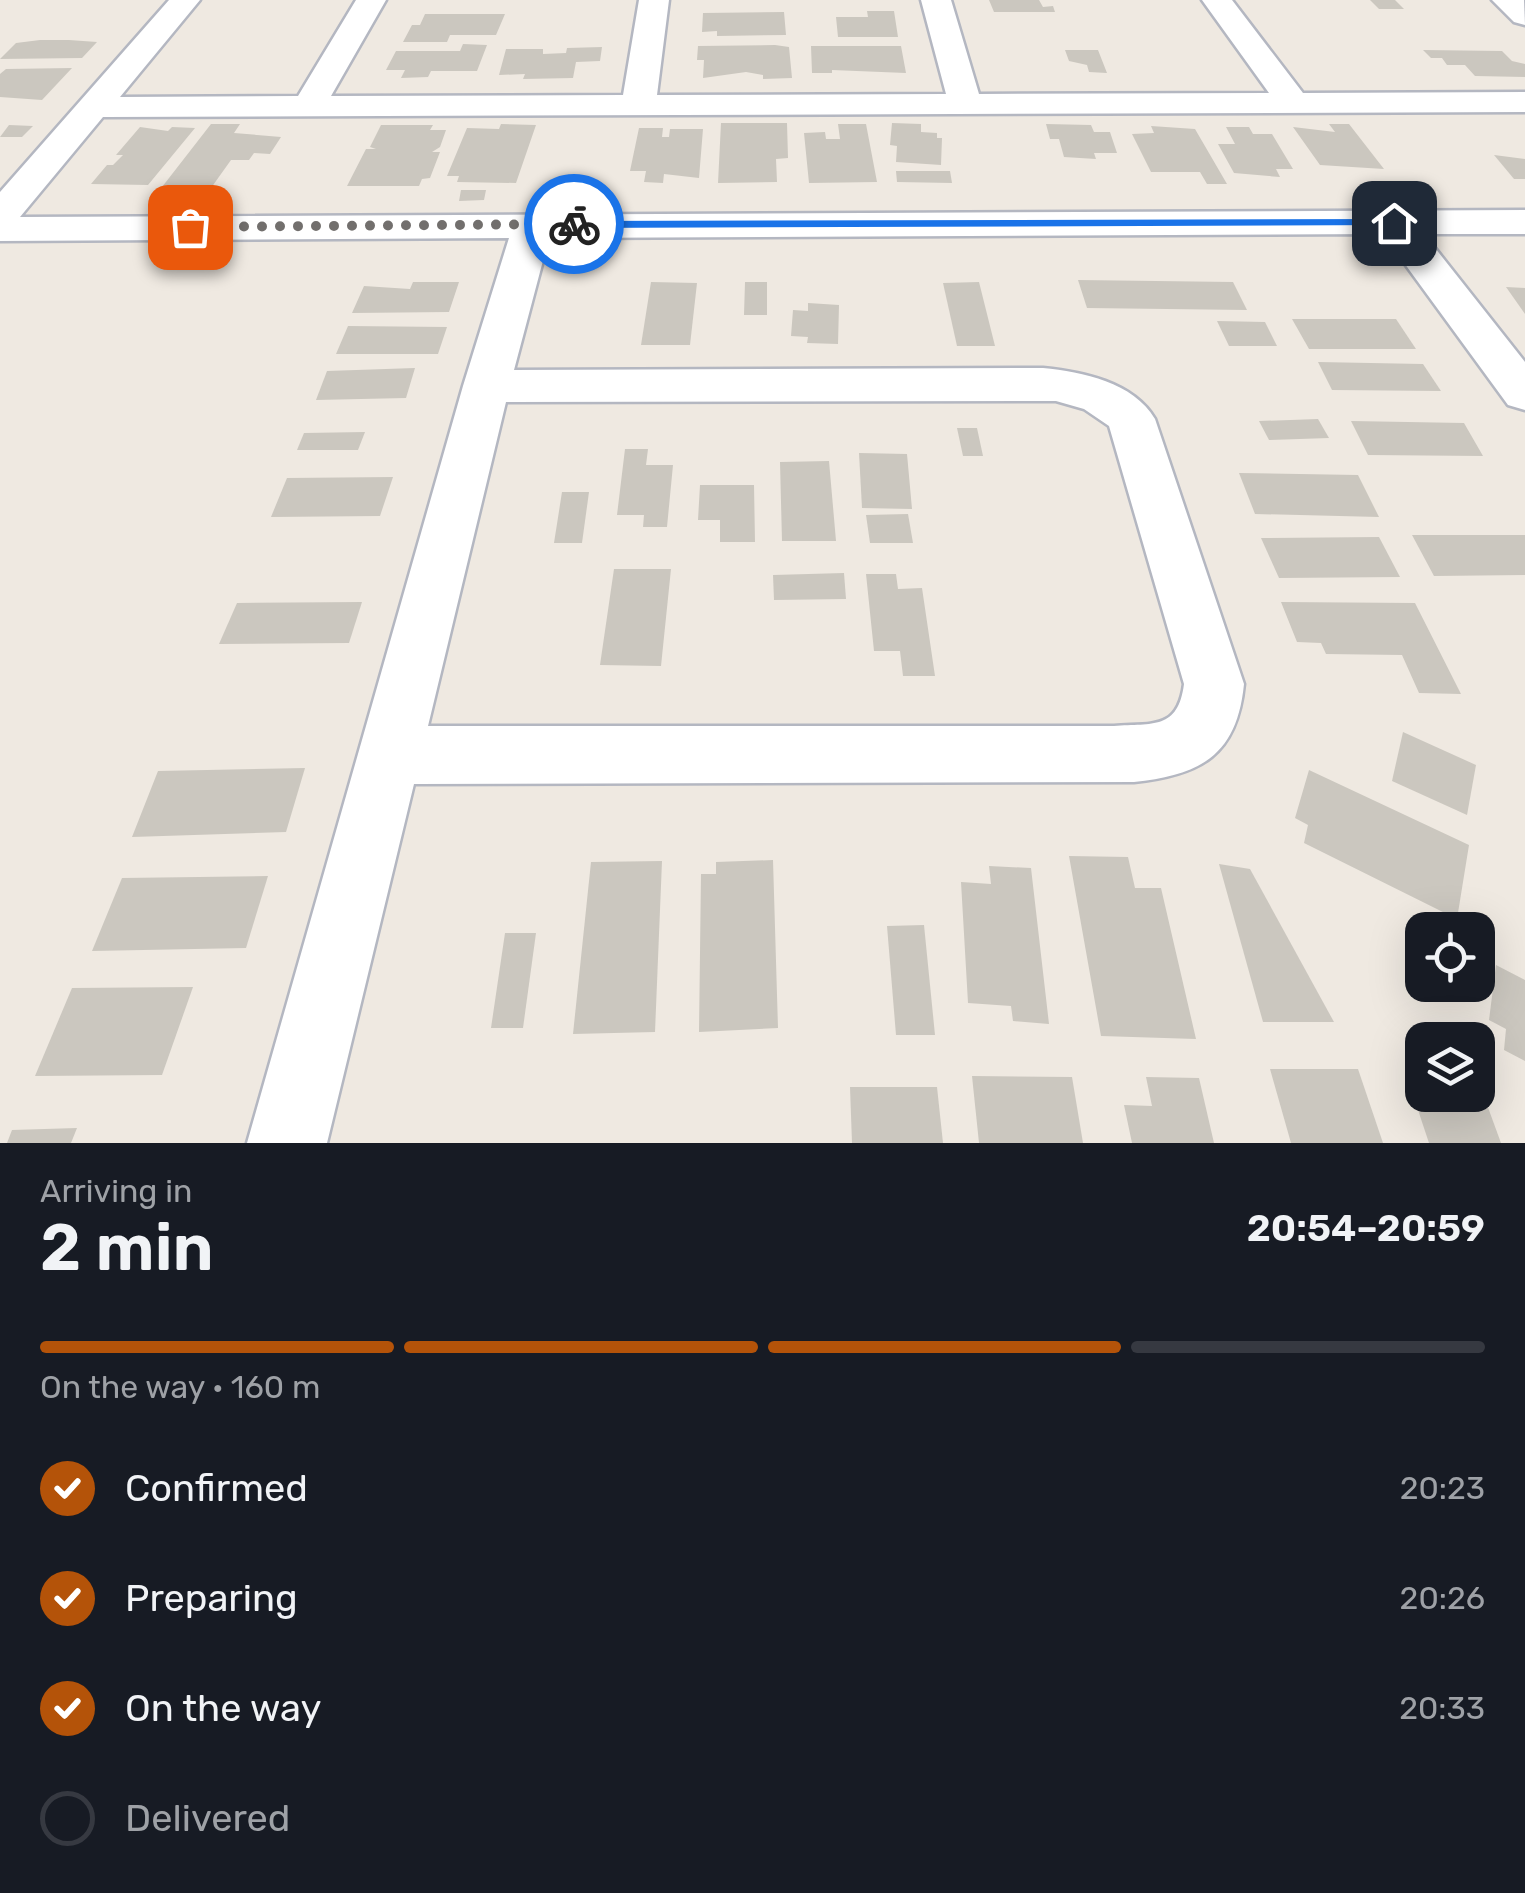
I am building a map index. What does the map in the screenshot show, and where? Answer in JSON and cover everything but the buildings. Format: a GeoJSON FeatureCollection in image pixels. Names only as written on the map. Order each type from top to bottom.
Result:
{"type":"FeatureCollection","features":[{"type":"Feature","properties":{"kind":"street"},"geometry":{"type":"LineString","coordinates":[[0,216],[185,0]]}},
{"type":"Feature","properties":{"kind":"street"},"geometry":{"type":"LineString","coordinates":[[308,107],[371,0]]}},
{"type":"Feature","properties":{"kind":"street"},"geometry":{"type":"LineString","coordinates":[[638,107],[654,0]]}},
{"type":"Feature","properties":{"kind":"street"},"geometry":{"type":"LineString","coordinates":[[936,0],[964,102]]}},
{"type":"Feature","properties":{"kind":"street"},"geometry":{"type":"LineString","coordinates":[[1217,0],[1292,102]]}},
{"type":"Feature","properties":{"kind":"street"},"geometry":{"type":"LineString","coordinates":[[1507,0],[1525,16]]}},
{"type":"Feature","properties":{"kind":"street"},"geometry":{"type":"LineString","coordinates":[[95,108],[1525,102]]}},
{"type":"Feature","properties":{"kind":"street"},"geometry":{"type":"LineString","coordinates":[[0,229],[1525,222]]}},
{"type":"Feature","properties":{"kind":"street"},"geometry":{"type":"LineString","coordinates":[[1394,223],[1522,386]]}},
{"type":"Feature","properties":{"kind":"street"},"geometry":{"type":"LineString","coordinates":[[287,1143],[532,224]]}},
{"type":"Feature","properties":{"kind":"street"},"geometry":{"type":"LineString","coordinates":[[388,755],[1114,755],[1175,750],[1202,731],[1213,711],[1214,684],[1131,419],[1100,396],[1043,384],[486,386]]}},
{"type":"Feature","properties":{"kind":"way so far"},"geometry":{"type":"LineString","coordinates":[[190,227],[574,224]]}},
{"type":"Feature","properties":{"kind":"route"},"geometry":{"type":"LineString","coordinates":[[574,224],[1394,223]]}}]}
